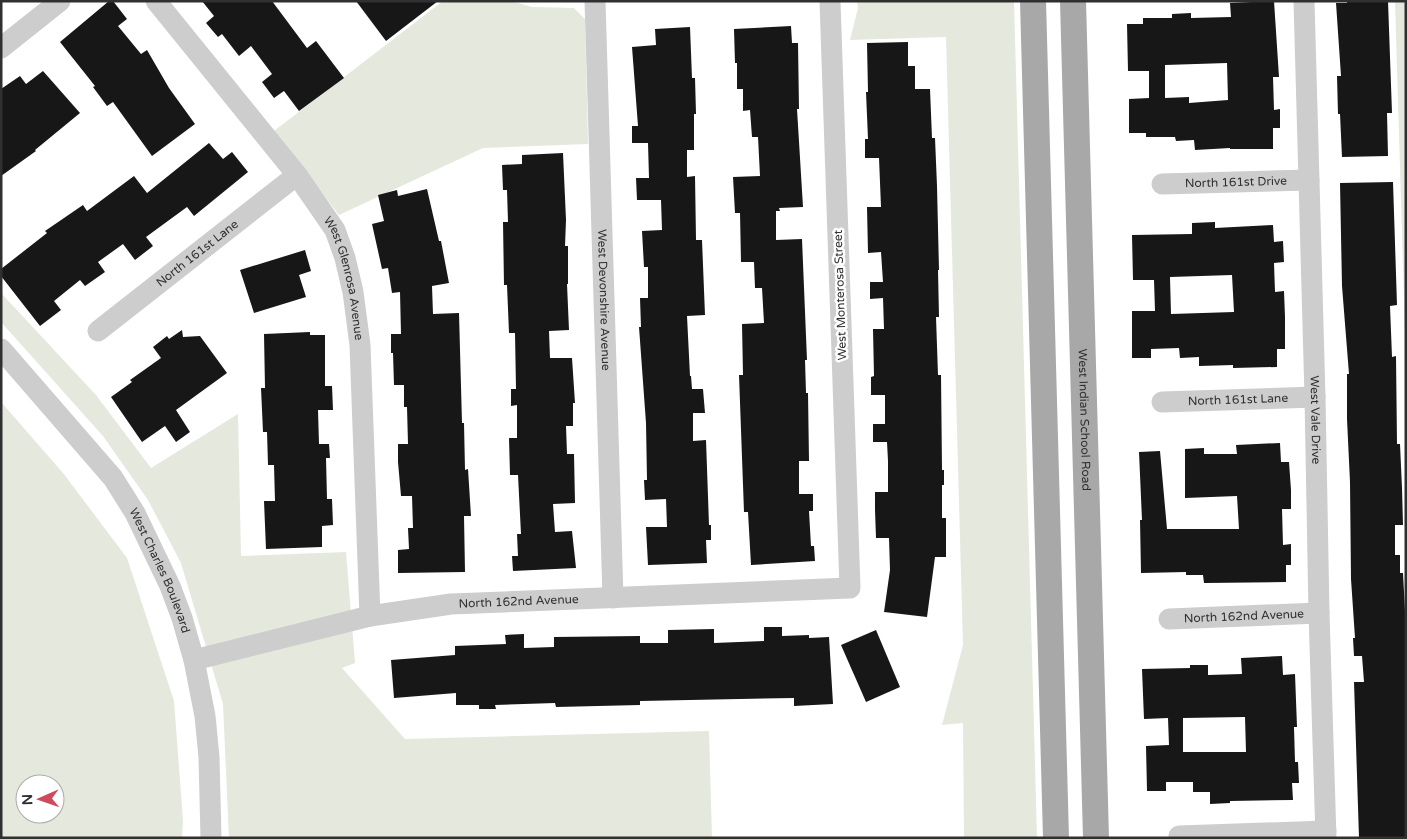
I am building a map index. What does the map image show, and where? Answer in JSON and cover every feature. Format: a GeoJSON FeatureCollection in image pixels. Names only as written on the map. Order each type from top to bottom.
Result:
{"type":"FeatureCollection","features":[{"type":"Feature","properties":{"kind":"main road"},"geometry":{"type":"LineString","coordinates":[[1032,1],[1056,838]]}},
{"type":"Feature","properties":{"kind":"main road","name":"West Indian School Road"},"geometry":{"type":"LineString","coordinates":[[1073,1],[1096,838]]}},
{"type":"Feature","properties":{"kind":"street"},"geometry":{"type":"LineString","coordinates":[[1,48],[60,1]]}},
{"type":"Feature","properties":{"kind":"street","name":"West Glenrosa Avenue"},"geometry":{"type":"LineString","coordinates":[[156,1],[297,175],[335,230],[346,258],[353,292],[360,345],[370,616]]}},
{"type":"Feature","properties":{"kind":"street","name":"West Devonshire Avenue"},"geometry":{"type":"LineString","coordinates":[[595,1],[613,598]]}},
{"type":"Feature","properties":{"kind":"street","name":"West Monterosa Street"},"geometry":{"type":"LineString","coordinates":[[830,1],[850,588]]}},
{"type":"Feature","properties":{"kind":"street","name":"West Vale Drive"},"geometry":{"type":"LineString","coordinates":[[1304,1],[1326,835]]}},
{"type":"Feature","properties":{"kind":"street","name":"North 161st Lane"},"geometry":{"type":"LineString","coordinates":[[98,331],[297,175]]}},
{"type":"Feature","properties":{"kind":"street","name":"North 161st Drive"},"geometry":{"type":"LineString","coordinates":[[1162,184],[1309,180]]}},
{"type":"Feature","properties":{"kind":"street","name":"West Charles Boulevard"},"geometry":{"type":"LineString","coordinates":[[1,349],[113,478],[135,512],[170,586],[182,618],[194,660],[205,716],[211,838]]}},
{"type":"Feature","properties":{"kind":"street","name":"North 161st Lane"},"geometry":{"type":"LineString","coordinates":[[1162,402],[1315,397]]}},
{"type":"Feature","properties":{"kind":"street","name":"North 162nd Avenue"},"geometry":{"type":"LineString","coordinates":[[194,660],[370,616],[450,604],[850,588]]}},
{"type":"Feature","properties":{"kind":"street","name":"North 162nd Avenue"},"geometry":{"type":"LineString","coordinates":[[1169,619],[1319,613]]}},
{"type":"Feature","properties":{"kind":"street"},"geometry":{"type":"LineString","coordinates":[[1179,836],[1326,835]]}},
{"type":"Feature","properties":{"kind":"shaded area"},"geometry":{"type":"Polygon","coordinates":[[[443,1],[511,1],[532,7],[574,8],[585,19],[588,144],[483,148],[339,215],[274,131],[443,1]]]}},
{"type":"Feature","properties":{"kind":"shaded area"},"geometry":{"type":"Polygon","coordinates":[[[857,1],[1014,1],[1037,838],[964,838],[963,723],[942,725],[963,645],[946,37],[850,40],[858,8],[857,1]]]}},
{"type":"Feature","properties":{"kind":"shaded area"},"geometry":{"type":"Polygon","coordinates":[[[1395,1],[1406,1],[1406,366],[1395,1]]]}},
{"type":"Feature","properties":{"kind":"shaded area"},"geometry":{"type":"Polygon","coordinates":[[[1,293],[96,395],[151,468],[238,414],[241,556],[346,552],[355,663],[342,668],[405,739],[709,731],[712,838],[229,838],[223,704],[181,563],[148,500],[103,436],[1,322],[1,293]]]}},
{"type":"Feature","properties":{"kind":"shaded area"},"geometry":{"type":"Polygon","coordinates":[[[1,402],[63,473],[127,558],[174,701],[183,821],[182,838],[1,838],[1,402]]]}},
{"type":"Feature","properties":{"kind":"building"},"geometry":{"type":"Polygon","coordinates":[[[109,1],[113,1],[127,19],[118,26],[141,54],[147,50],[169,88],[195,124],[152,156],[113,102],[107,106],[93,87],[95,86],[60,42],[109,1]]]}},
{"type":"Feature","properties":{"kind":"building"},"geometry":{"type":"Polygon","coordinates":[[[202,1],[272,1],[307,48],[316,41],[344,78],[299,111],[284,91],[274,98],[262,82],[272,74],[251,46],[239,56],[222,34],[218,37],[206,23],[214,16],[202,1]]]}},
{"type":"Feature","properties":{"kind":"building"},"geometry":{"type":"Polygon","coordinates":[[[356,1],[438,1],[386,41],[356,1]]]}},
{"type":"Feature","properties":{"kind":"building"},"geometry":{"type":"Polygon","coordinates":[[[1274,1],[1279,77],[1273,77],[1274,110],[1280,109],[1280,128],[1273,128],[1273,149],[1230,148],[1195,150],[1194,140],[1176,141],[1175,137],[1146,137],[1146,133],[1129,133],[1129,99],[1149,98],[1149,71],[1128,71],[1127,24],[1143,24],[1143,18],[1172,18],[1172,14],[1191,13],[1191,18],[1231,17],[1230,3],[1274,1]],[[1227,63],[1165,65],[1165,98],[1189,97],[1189,103],[1228,100],[1227,63]]]}},
{"type":"Feature","properties":{"kind":"building"},"geometry":{"type":"Polygon","coordinates":[[[1347,1],[1388,1],[1392,113],[1387,113],[1388,156],[1342,157],[1340,114],[1338,114],[1337,76],[1341,76],[1336,3],[1347,3],[1347,1]]]}},
{"type":"Feature","properties":{"kind":"building"},"geometry":{"type":"Polygon","coordinates":[[[791,26],[792,43],[798,43],[799,109],[797,109],[803,207],[779,208],[780,211],[776,211],[776,240],[802,239],[809,461],[799,461],[799,494],[813,494],[813,511],[809,511],[811,546],[814,546],[815,561],[751,565],[748,512],[744,512],[739,375],[743,375],[742,324],[764,323],[762,288],[755,288],[754,262],[741,262],[740,213],[735,213],[733,177],[760,176],[758,137],[752,137],[750,110],[743,111],[743,89],[737,89],[734,29],[791,26]]]}},
{"type":"Feature","properties":{"kind":"building"},"geometry":{"type":"Polygon","coordinates":[[[690,27],[692,78],[695,78],[696,114],[694,114],[694,150],[687,150],[687,177],[695,176],[696,240],[702,240],[705,315],[687,316],[692,389],[703,389],[705,413],[693,413],[693,441],[706,440],[711,540],[706,540],[707,563],[648,565],[646,527],[667,527],[666,499],[645,500],[644,480],[647,480],[646,423],[639,327],[641,327],[640,298],[648,298],[648,267],[644,267],[642,231],[662,230],[661,200],[637,200],[636,178],[649,178],[648,143],[632,143],[632,126],[638,126],[632,47],[656,45],[655,29],[690,27]]]}},
{"type":"Feature","properties":{"kind":"building"},"geometry":{"type":"Polygon","coordinates":[[[908,42],[908,66],[915,66],[915,89],[930,89],[932,138],[935,138],[937,186],[939,317],[936,317],[938,375],[941,375],[942,470],[944,470],[942,518],[946,518],[946,557],[935,557],[927,617],[884,612],[890,570],[889,538],[876,538],[875,492],[888,492],[887,442],[873,442],[873,424],[885,424],[885,395],[871,395],[871,377],[874,376],[873,329],[884,329],[883,298],[870,299],[870,282],[883,282],[881,252],[868,253],[867,207],[881,207],[879,158],[865,158],[865,139],[868,139],[866,92],[868,92],[867,43],[908,42]]]}},
{"type":"Feature","properties":{"kind":"building"},"geometry":{"type":"Polygon","coordinates":[[[43,71],[80,113],[36,151],[1,176],[1,89],[20,76],[26,84],[43,71]]]}},
{"type":"Feature","properties":{"kind":"building"},"geometry":{"type":"Polygon","coordinates":[[[209,143],[223,159],[232,152],[248,172],[194,216],[187,207],[146,237],[153,246],[135,260],[123,244],[98,262],[105,272],[85,286],[80,280],[54,301],[61,310],[40,326],[1,276],[1,269],[47,233],[45,231],[83,205],[87,211],[134,176],[147,193],[209,143]]]}},
{"type":"Feature","properties":{"kind":"building"},"geometry":{"type":"Polygon","coordinates":[[[563,153],[566,220],[565,246],[568,246],[569,330],[549,331],[550,358],[572,358],[575,403],[573,403],[573,426],[566,426],[567,454],[574,454],[575,503],[553,504],[555,532],[572,531],[576,568],[513,571],[512,556],[518,556],[517,534],[521,534],[518,475],[510,475],[509,438],[517,438],[517,405],[511,406],[511,389],[516,389],[515,333],[509,333],[507,285],[504,285],[503,222],[508,222],[507,190],[503,190],[502,165],[522,164],[522,155],[563,153]]]}},
{"type":"Feature","properties":{"kind":"building"},"geometry":{"type":"Polygon","coordinates":[[[1393,182],[1397,305],[1390,306],[1392,357],[1396,356],[1397,444],[1400,444],[1402,488],[1403,525],[1395,525],[1395,555],[1400,555],[1400,573],[1403,573],[1405,611],[1406,838],[1359,838],[1354,682],[1364,682],[1362,656],[1354,656],[1353,638],[1355,638],[1351,579],[1347,419],[1347,374],[1349,374],[1342,286],[1340,183],[1393,182]]]}},
{"type":"Feature","properties":{"kind":"building"},"geometry":{"type":"Polygon","coordinates":[[[427,189],[439,241],[441,241],[449,283],[432,286],[433,314],[459,313],[462,423],[464,423],[465,470],[468,469],[471,516],[464,516],[465,572],[398,573],[398,550],[409,549],[408,528],[413,528],[412,496],[401,496],[398,462],[398,444],[408,444],[407,407],[404,407],[404,385],[394,385],[393,353],[391,353],[391,334],[401,334],[400,292],[392,293],[388,268],[382,269],[372,224],[384,221],[378,195],[397,190],[398,196],[427,189]]]}},
{"type":"Feature","properties":{"kind":"building"},"geometry":{"type":"Polygon","coordinates":[[[1215,222],[1215,228],[1273,225],[1274,242],[1283,241],[1284,262],[1274,263],[1275,292],[1284,291],[1285,317],[1285,349],[1277,349],[1277,367],[1233,368],[1233,365],[1199,366],[1199,357],[1180,358],[1179,348],[1151,349],[1151,358],[1132,358],[1132,311],[1155,311],[1154,280],[1133,280],[1132,235],[1192,234],[1192,223],[1215,222]],[[1232,275],[1170,277],[1171,314],[1234,312],[1232,275]]]}},
{"type":"Feature","properties":{"kind":"building"},"geometry":{"type":"Polygon","coordinates":[[[305,250],[311,271],[299,275],[306,297],[254,313],[240,270],[305,250]]]}},
{"type":"Feature","properties":{"kind":"building"},"geometry":{"type":"Polygon","coordinates":[[[182,330],[183,337],[200,336],[227,373],[176,410],[190,432],[176,442],[165,426],[142,442],[111,397],[132,382],[130,380],[161,358],[153,347],[167,336],[169,339],[182,330]]]}},
{"type":"Feature","properties":{"kind":"building"},"geometry":{"type":"Polygon","coordinates":[[[310,332],[310,335],[325,335],[325,386],[332,386],[333,410],[318,410],[319,444],[329,444],[330,458],[326,458],[327,499],[332,499],[333,525],[322,526],[322,547],[266,549],[264,501],[275,501],[274,465],[268,465],[267,432],[263,432],[261,388],[265,388],[264,334],[310,332]]]}},
{"type":"Feature","properties":{"kind":"building"},"geometry":{"type":"Polygon","coordinates":[[[1280,443],[1281,462],[1289,462],[1291,490],[1291,509],[1282,509],[1283,545],[1291,544],[1291,565],[1286,565],[1286,582],[1204,583],[1203,575],[1186,575],[1186,572],[1141,573],[1140,520],[1142,520],[1139,452],[1160,451],[1167,529],[1239,529],[1237,496],[1185,498],[1185,449],[1204,448],[1204,454],[1237,454],[1236,445],[1280,443]]]}},
{"type":"Feature","properties":{"kind":"building"},"geometry":{"type":"Polygon","coordinates":[[[764,627],[782,627],[782,636],[809,635],[809,638],[829,637],[833,704],[794,706],[794,698],[640,701],[640,705],[556,707],[555,703],[495,705],[496,709],[479,709],[479,705],[456,705],[456,693],[394,698],[391,660],[455,655],[455,646],[506,644],[505,635],[524,634],[524,648],[554,647],[554,637],[640,636],[640,643],[668,643],[668,630],[714,629],[714,643],[764,641],[764,627]]]}},
{"type":"Feature","properties":{"kind":"building"},"geometry":{"type":"Polygon","coordinates":[[[876,630],[900,687],[866,702],[841,645],[876,630]]]}},
{"type":"Feature","properties":{"kind":"building"},"geometry":{"type":"Polygon","coordinates":[[[1282,656],[1283,675],[1295,674],[1297,727],[1294,727],[1295,762],[1298,762],[1299,783],[1292,783],[1293,800],[1230,801],[1230,803],[1210,804],[1210,792],[1193,792],[1193,782],[1166,782],[1166,791],[1147,791],[1146,746],[1169,745],[1168,718],[1144,719],[1142,669],[1190,668],[1190,665],[1208,665],[1208,675],[1242,674],[1241,658],[1282,656]],[[1245,717],[1183,718],[1183,752],[1246,752],[1245,717]]]}}]}
